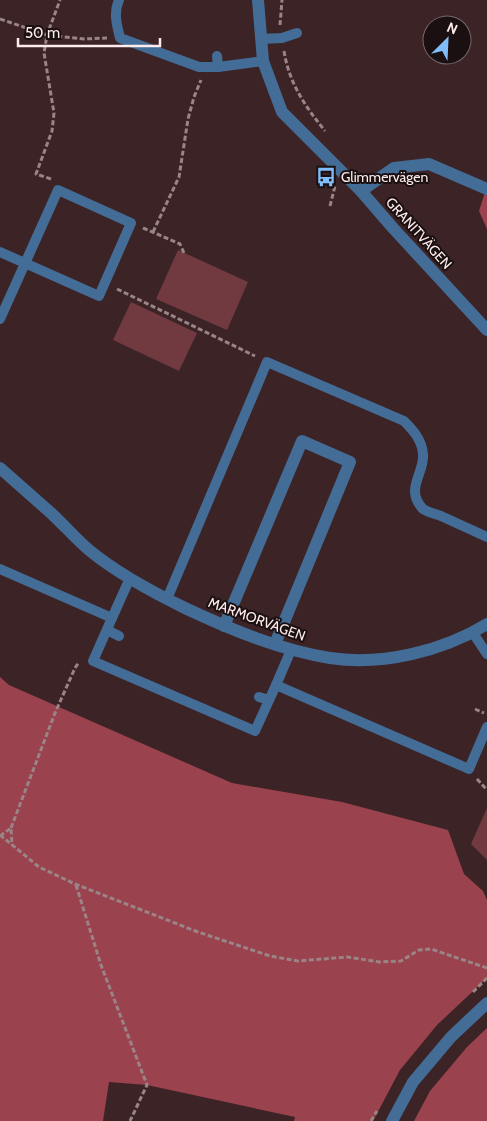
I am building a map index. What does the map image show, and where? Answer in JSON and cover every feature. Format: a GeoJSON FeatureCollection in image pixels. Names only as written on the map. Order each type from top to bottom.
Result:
{"type":"FeatureCollection","features":[{"type":"Feature","properties":{"kind":"street","name":"GRANITVÄGEN"},"geometry":{"type":"LineString","coordinates":[[258,0],[264,61],[282,112],[361,191],[392,228],[487,330]]}},
{"type":"Feature","properties":{"kind":"street"},"geometry":{"type":"LineString","coordinates":[[361,191],[394,168],[429,164],[487,189]]}},
{"type":"Feature","properties":{"kind":"street"},"geometry":{"type":"LineString","coordinates":[[224,626],[302,441],[350,462],[275,644]]}},
{"type":"Feature","properties":{"kind":"street","name":"MARMORVÄGEN"},"geometry":{"type":"LineString","coordinates":[[0,468],[90,551],[130,578],[167,599],[224,626],[291,650],[332,658],[368,659],[402,656],[439,646],[472,633],[487,624]]}},
{"type":"Feature","properties":{"kind":"street"},"geometry":{"type":"LineString","coordinates":[[392,1121],[414,1082],[451,1037],[487,1003]]}},
{"type":"Feature","properties":{"kind":"lane"},"geometry":{"type":"LineString","coordinates":[[119,0],[116,6],[116,21],[120,38],[190,64],[264,61]]}},
{"type":"Feature","properties":{"kind":"lane"},"geometry":{"type":"LineString","coordinates":[[262,39],[282,38],[297,32]]}},
{"type":"Feature","properties":{"kind":"lane"},"geometry":{"type":"LineString","coordinates":[[0,252],[25,263],[99,296],[131,223],[58,190],[25,263],[0,320]]}},
{"type":"Feature","properties":{"kind":"lane"},"geometry":{"type":"LineString","coordinates":[[167,599],[267,362],[404,421],[414,431],[420,441],[423,454],[422,466],[415,483],[416,497],[424,510],[487,536]]}},
{"type":"Feature","properties":{"kind":"lane"},"geometry":{"type":"LineString","coordinates":[[0,569],[112,618]]}},
{"type":"Feature","properties":{"kind":"lane"},"geometry":{"type":"LineString","coordinates":[[130,578],[93,661],[255,732],[264,698],[276,685],[291,650]]}},
{"type":"Feature","properties":{"kind":"lane"},"geometry":{"type":"LineString","coordinates":[[107,630],[119,636]]}},
{"type":"Feature","properties":{"kind":"lane"},"geometry":{"type":"LineString","coordinates":[[472,633],[487,654]]}},
{"type":"Feature","properties":{"kind":"lane"},"geometry":{"type":"LineString","coordinates":[[276,685],[469,769],[487,727]]}},
{"type":"Feature","properties":{"kind":"path"},"geometry":{"type":"LineString","coordinates":[[58,190],[54,180],[36,174],[52,131],[54,113],[44,53],[47,35],[60,0]]}},
{"type":"Feature","properties":{"kind":"path"},"geometry":{"type":"LineString","coordinates":[[282,0],[283,7],[280,23],[286,62],[304,105],[327,133]]}},
{"type":"Feature","properties":{"kind":"path"},"geometry":{"type":"LineString","coordinates":[[0,19],[47,35],[84,39],[120,38]]}},
{"type":"Feature","properties":{"kind":"path"},"geometry":{"type":"LineString","coordinates":[[153,232],[180,177],[188,119],[194,97],[214,64]]}},
{"type":"Feature","properties":{"kind":"path"},"geometry":{"type":"LineString","coordinates":[[330,206],[335,186]]}},
{"type":"Feature","properties":{"kind":"path"},"geometry":{"type":"LineString","coordinates":[[131,223],[180,244],[184,252]]}},
{"type":"Feature","properties":{"kind":"path"},"geometry":{"type":"LineString","coordinates":[[104,283],[267,362]]}},
{"type":"Feature","properties":{"kind":"path"},"geometry":{"type":"LineString","coordinates":[[12,846],[11,828],[55,713],[80,661],[86,659],[93,661]]}},
{"type":"Feature","properties":{"kind":"path"},"geometry":{"type":"LineString","coordinates":[[475,709],[487,714]]}},
{"type":"Feature","properties":{"kind":"path"},"geometry":{"type":"LineString","coordinates":[[11,828],[0,836],[40,867],[76,884],[198,932],[270,956],[298,961],[347,958],[380,962],[401,961],[420,950],[431,949],[487,968]]}},
{"type":"Feature","properties":{"kind":"path"},"geometry":{"type":"LineString","coordinates":[[76,884],[101,965],[147,1086],[130,1121]]}},
{"type":"Feature","properties":{"kind":"shaded area"},"geometry":{"type":"Polygon","coordinates":[[[487,189],[487,229],[479,211],[487,189]]]}},
{"type":"Feature","properties":{"kind":"shaded area"},"geometry":{"type":"Polygon","coordinates":[[[178,250],[248,282],[227,330],[156,299],[178,250]]]}},
{"type":"Feature","properties":{"kind":"shaded area"},"geometry":{"type":"Polygon","coordinates":[[[131,302],[197,333],[179,371],[113,340],[131,302]]]}},
{"type":"Feature","properties":{"kind":"shaded area"},"geometry":{"type":"Polygon","coordinates":[[[0,677],[9,685],[232,783],[342,802],[448,830],[464,874],[483,891],[487,900],[487,978],[437,1025],[400,1070],[373,1121],[294,1121],[295,1117],[147,1085],[109,1082],[103,1121],[0,1121],[0,677]]]}},
{"type":"Feature","properties":{"kind":"shaded area"},"geometry":{"type":"Polygon","coordinates":[[[487,808],[487,860],[471,844],[487,808]]]}},
{"type":"Feature","properties":{"kind":"shaded area"},"geometry":{"type":"Polygon","coordinates":[[[487,1028],[487,1121],[414,1121],[430,1091],[467,1047],[487,1028]]]}},
{"type":"Feature","properties":{"kind":"place","name":"Glimmervägen"},"geometry":{"type":"Point","coordinates":[326,177]}}]}
